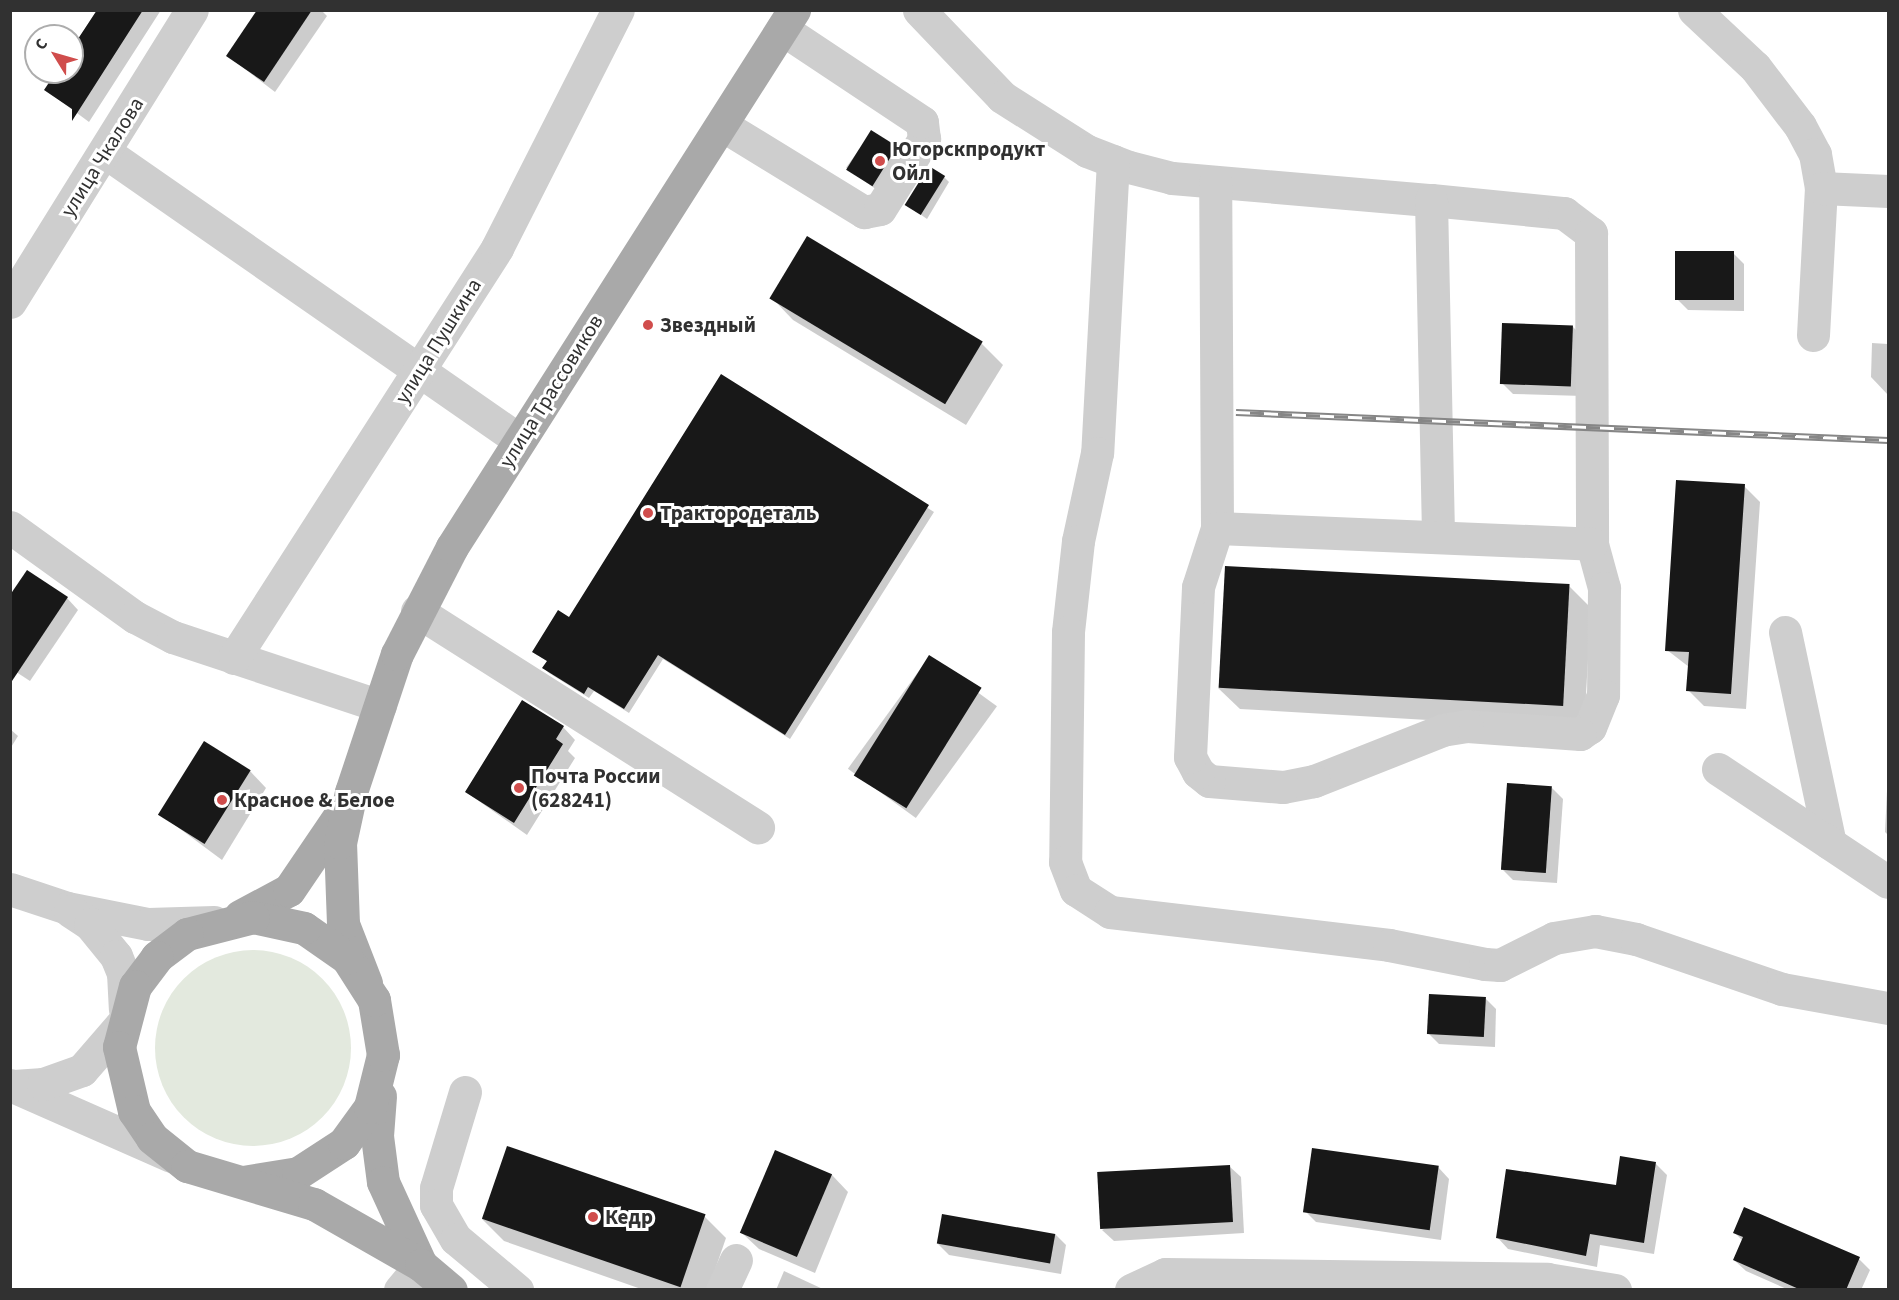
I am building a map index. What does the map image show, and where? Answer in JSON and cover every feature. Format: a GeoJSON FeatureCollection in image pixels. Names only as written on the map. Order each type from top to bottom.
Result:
{"type":"FeatureCollection","features":[{"type":"Feature","properties":{"kind":"main road","name":"улица Трассовиков"},"geometry":{"type":"LineString","coordinates":[[351,792],[380,706],[417,611],[519,440],[788,20]]}},
{"type":"Feature","properties":{"kind":"main road"},"geometry":{"type":"LineString","coordinates":[[351,792],[317,854],[289,890],[166,948],[141,976],[123,1017],[119,1058],[129,1101],[152,1138],[177,1160],[209,1175],[243,1182],[314,1204],[416,1277],[451,1290]]}},
{"type":"Feature","properties":{"kind":"main road"},"geometry":{"type":"LineString","coordinates":[[351,792],[340,843],[340,904],[382,1027],[383,1064],[377,1136],[383,1182],[416,1277]]}},
{"type":"Feature","properties":{"kind":"main road"},"geometry":{"type":"LineString","coordinates":[[227,920],[263,918],[304,928],[339,951],[366,983]]}},
{"type":"Feature","properties":{"kind":"main road"},"geometry":{"type":"LineString","coordinates":[[243,1182],[298,1173],[336,1151],[365,1117],[383,1064]]}},
{"type":"Feature","properties":{"kind":"street","name":"улица Чкалова"},"geometry":{"type":"LineString","coordinates":[[10,302],[192,10]]}},
{"type":"Feature","properties":{"kind":"street","name":"улица Пушкина"},"geometry":{"type":"LineString","coordinates":[[234,658],[418,373],[530,192],[618,10]]}},
{"type":"Feature","properties":{"kind":"street"},"geometry":{"type":"LineString","coordinates":[[920,10],[1002,96],[1048,129],[1113,161],[1172,178],[1564,213],[1592,233],[1592,544],[1604,588],[1604,683],[1600,710],[1590,727],[1580,734],[1467,726],[1443,730],[1314,781],[1283,786],[1209,781],[1190,757],[1198,587],[1217,528],[1215,182]]}},
{"type":"Feature","properties":{"kind":"street"},"geometry":{"type":"LineString","coordinates":[[1694,10],[1755,67],[1800,126],[1815,154],[1821,188],[1813,335]]}},
{"type":"Feature","properties":{"kind":"street"},"geometry":{"type":"LineString","coordinates":[[722,125],[864,212],[880,208],[924,139],[922,122],[788,20]]}},
{"type":"Feature","properties":{"kind":"street"},"geometry":{"type":"LineString","coordinates":[[105,152],[418,373],[519,440]]}},
{"type":"Feature","properties":{"kind":"street"},"geometry":{"type":"LineString","coordinates":[[1113,161],[1097,453],[1078,541],[1068,632],[1065,862],[1076,890],[1110,912],[1389,945],[1485,964],[1500,965],[1554,938],[1595,931],[1636,939],[1782,989],[1888,1008]]}},
{"type":"Feature","properties":{"kind":"street"},"geometry":{"type":"LineString","coordinates":[[1821,188],[1888,191]]}},
{"type":"Feature","properties":{"kind":"street"},"geometry":{"type":"LineString","coordinates":[[1431,200],[1438,537]]}},
{"type":"Feature","properties":{"kind":"street"},"geometry":{"type":"LineString","coordinates":[[10,527],[135,617],[173,638],[380,706]]}},
{"type":"Feature","properties":{"kind":"street"},"geometry":{"type":"LineString","coordinates":[[1217,528],[1592,544]]}},
{"type":"Feature","properties":{"kind":"street"},"geometry":{"type":"LineString","coordinates":[[417,611],[758,827]]}},
{"type":"Feature","properties":{"kind":"street"},"geometry":{"type":"LineString","coordinates":[[1785,632],[1830,843]]}},
{"type":"Feature","properties":{"kind":"street"},"geometry":{"type":"LineString","coordinates":[[1718,769],[1888,882]]}},
{"type":"Feature","properties":{"kind":"street"},"geometry":{"type":"LineString","coordinates":[[10,889],[67,908],[171,926],[227,920]]}},
{"type":"Feature","properties":{"kind":"street"},"geometry":{"type":"LineString","coordinates":[[11,1086],[43,1084],[82,1070],[123,1017],[123,973],[116,956],[90,924],[67,908]]}},
{"type":"Feature","properties":{"kind":"street"},"geometry":{"type":"LineString","coordinates":[[11,1086],[177,1160]]}},
{"type":"Feature","properties":{"kind":"street"},"geometry":{"type":"LineString","coordinates":[[465,1092],[436,1188],[436,1205],[456,1239],[517,1290]]}},
{"type":"Feature","properties":{"kind":"street"},"geometry":{"type":"LineString","coordinates":[[722,1290],[736,1260]]}},
{"type":"Feature","properties":{"kind":"street"},"geometry":{"type":"LineString","coordinates":[[1131,1290],[1165,1274],[1547,1279],[1615,1290]]}},
{"type":"Feature","properties":{"kind":"street"},"geometry":{"type":"LineString","coordinates":[[400,1290],[416,1277]]}},
{"type":"Feature","properties":{"kind":"shaded area"},"geometry":{"type":"Polygon","coordinates":[[[253,950],[281,954],[299,962],[315,972],[329,986],[347,1020],[351,1048],[347,1076],[339,1094],[329,1110],[315,1124],[281,1142],[253,1146],[225,1142],[207,1134],[191,1124],[177,1110],[159,1076],[155,1048],[159,1020],[167,1002],[177,986],[191,972],[225,954],[253,950]]]}},
{"type":"Feature","properties":{"kind":"building"},"geometry":{"type":"Polygon","coordinates":[[[97,10],[143,10],[72,121],[72,109],[44,90],[48,84],[84,84],[84,30],[97,10]]]}},
{"type":"Feature","properties":{"kind":"building"},"geometry":{"type":"Polygon","coordinates":[[[257,10],[312,10],[264,82],[226,56],[257,10]]]}},
{"type":"Feature","properties":{"kind":"building"},"geometry":{"type":"Polygon","coordinates":[[[871,130],[897,146],[872,186],[846,170],[871,130]]]}},
{"type":"Feature","properties":{"kind":"building"},"geometry":{"type":"Polygon","coordinates":[[[929,166],[945,176],[921,215],[905,205],[929,166]]]}},
{"type":"Feature","properties":{"kind":"building"},"geometry":{"type":"Polygon","coordinates":[[[807,236],[983,342],[945,404],[769,299],[807,236]]]}},
{"type":"Feature","properties":{"kind":"building"},"geometry":{"type":"Polygon","coordinates":[[[1675,251],[1734,251],[1734,300],[1675,300],[1675,251]]]}},
{"type":"Feature","properties":{"kind":"building"},"geometry":{"type":"Polygon","coordinates":[[[1502,323],[1573,325],[1571,386],[1500,384],[1502,323]]]}},
{"type":"Feature","properties":{"kind":"building"},"geometry":{"type":"Polygon","coordinates":[[[721,374],[929,505],[785,735],[658,655],[624,709],[588,687],[584,694],[542,668],[547,661],[532,652],[558,610],[569,617],[721,374]]]}},
{"type":"Feature","properties":{"kind":"building"},"geometry":{"type":"Polygon","coordinates":[[[1676,480],[1745,484],[1731,694],[1686,691],[1689,652],[1665,651],[1676,480]]]}},
{"type":"Feature","properties":{"kind":"building"},"geometry":{"type":"Polygon","coordinates":[[[1225,566],[1570,584],[1563,706],[1219,688],[1225,566]]]}},
{"type":"Feature","properties":{"kind":"building"},"geometry":{"type":"Polygon","coordinates":[[[27,570],[68,597],[10,684],[10,595],[27,570]]]}},
{"type":"Feature","properties":{"kind":"building"},"geometry":{"type":"Polygon","coordinates":[[[929,655],[982,688],[906,808],[854,775],[929,655]]]}},
{"type":"Feature","properties":{"kind":"building"},"geometry":{"type":"Polygon","coordinates":[[[522,700],[564,726],[556,739],[563,744],[514,823],[465,792],[522,700]]]}},
{"type":"Feature","properties":{"kind":"building"},"geometry":{"type":"Polygon","coordinates":[[[204,741],[251,770],[205,844],[158,815],[204,741]]]}},
{"type":"Feature","properties":{"kind":"building"},"geometry":{"type":"Polygon","coordinates":[[[1507,783],[1552,786],[1546,873],[1501,870],[1507,783]]]}},
{"type":"Feature","properties":{"kind":"building"},"geometry":{"type":"Polygon","coordinates":[[[1429,994],[1486,997],[1484,1037],[1427,1034],[1429,994]]]}},
{"type":"Feature","properties":{"kind":"building","name":"Кедр"},"geometry":{"type":"Polygon","coordinates":[[[507,1146],[706,1214],[680,1287],[482,1219],[507,1146]]]}},
{"type":"Feature","properties":{"kind":"building"},"geometry":{"type":"Polygon","coordinates":[[[1312,1148],[1439,1166],[1430,1230],[1303,1212],[1312,1148]]]}},
{"type":"Feature","properties":{"kind":"building"},"geometry":{"type":"Polygon","coordinates":[[[775,1150],[832,1174],[797,1257],[740,1233],[775,1150]]]}},
{"type":"Feature","properties":{"kind":"building"},"geometry":{"type":"Polygon","coordinates":[[[1620,1156],[1656,1162],[1644,1243],[1590,1234],[1586,1256],[1496,1238],[1506,1169],[1616,1185],[1620,1156]]]}},
{"type":"Feature","properties":{"kind":"building"},"geometry":{"type":"Polygon","coordinates":[[[1230,1165],[1233,1222],[1100,1229],[1097,1172],[1230,1165]]]}},
{"type":"Feature","properties":{"kind":"building"},"geometry":{"type":"Polygon","coordinates":[[[1744,1207],[1860,1257],[1846,1290],[1801,1290],[1733,1260],[1743,1237],[1733,1233],[1744,1207]]]}},
{"type":"Feature","properties":{"kind":"building"},"geometry":{"type":"Polygon","coordinates":[[[942,1214],[1055,1234],[1050,1264],[937,1244],[942,1214]]]}},
{"type":"Feature","properties":{"kind":"railway"},"geometry":{"type":"LineString","coordinates":[[1236,412],[1888,440]]}},
{"type":"Feature","properties":{"kind":"place","name":"Югорскпродукт Ойл"},"geometry":{"type":"Point","coordinates":[880,161]}},
{"type":"Feature","properties":{"kind":"place","name":"Звездный"},"geometry":{"type":"Point","coordinates":[648,325]}},
{"type":"Feature","properties":{"kind":"place","name":"Трактородеталь"},"geometry":{"type":"Point","coordinates":[648,513]}},
{"type":"Feature","properties":{"kind":"place","name":"Почта России (628241)"},"geometry":{"type":"Point","coordinates":[519,788]}},
{"type":"Feature","properties":{"kind":"place","name":"Красное & Белое"},"geometry":{"type":"Point","coordinates":[222,800]}},
{"type":"Feature","properties":{"kind":"place","name":"Кедр"},"geometry":{"type":"Point","coordinates":[593,1217]}}]}
